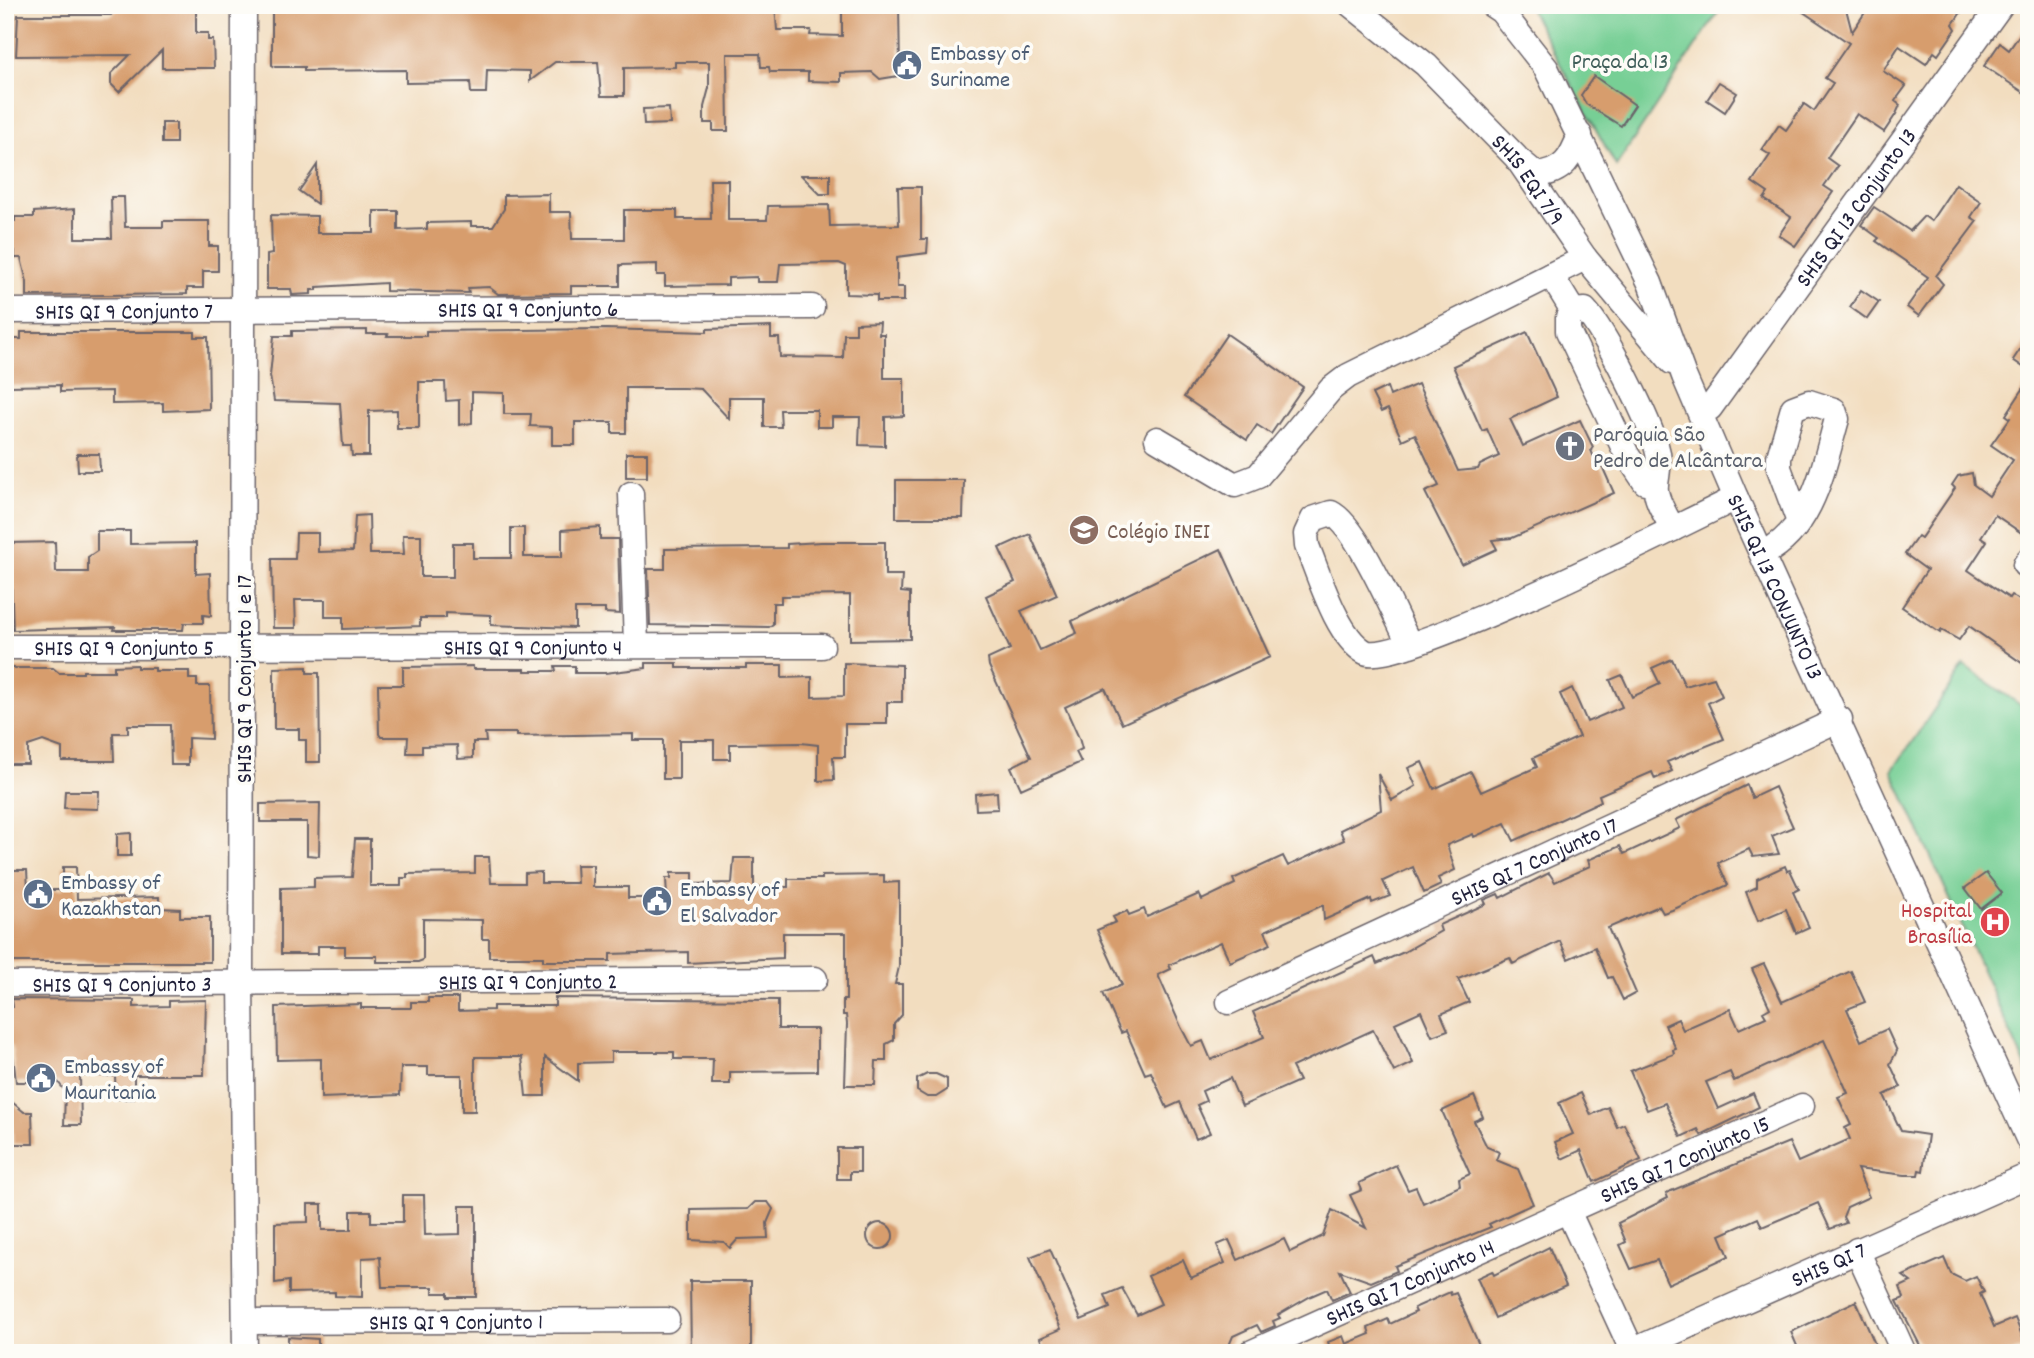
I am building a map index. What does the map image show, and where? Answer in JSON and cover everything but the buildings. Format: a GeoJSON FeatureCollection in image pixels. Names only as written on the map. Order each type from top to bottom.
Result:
{"type":"FeatureCollection","features":[{"type":"Feature","properties":{"kind":"street","name":"SHIS QI 9 Conjunto 1 e 17"},"geometry":{"type":"LineString","coordinates":[[244,5],[240,981],[245,1353]]}},
{"type":"Feature","properties":{"kind":"street","name":"SHIS EQI 7/9"},"geometry":{"type":"LineString","coordinates":[[1351,5],[1426,65],[1516,158],[1585,258],[1684,376]]}},
{"type":"Feature","properties":{"kind":"street","name":"SHIS QI 13 Conjunto 13"},"geometry":{"type":"LineString","coordinates":[[1710,408],[2001,5]]}},
{"type":"Feature","properties":{"kind":"street","name":"SHIS QI 13 CONJUNTO 13"},"geometry":{"type":"LineString","coordinates":[[1499,7],[1546,68],[1650,283],[1684,376],[1736,498],[1840,719],[2029,1141]]}},
{"type":"Feature","properties":{"kind":"street"},"geometry":{"type":"LineString","coordinates":[[1516,158],[1538,175],[1552,173],[1570,159],[1580,135]]}},
{"type":"Feature","properties":{"kind":"street"},"geometry":{"type":"LineString","coordinates":[[1157,439],[1235,485],[1248,482],[1258,476],[1331,389],[1348,376],[1585,258]]}},
{"type":"Feature","properties":{"kind":"street"},"geometry":{"type":"LineString","coordinates":[[1551,275],[1573,311],[1585,310],[1612,351],[1657,452],[1657,495],[1673,529]]}},
{"type":"Feature","properties":{"kind":"street","name":"SHIS QI 9 Conjunto 6"},"geometry":{"type":"LineString","coordinates":[[244,312],[812,307]]}},
{"type":"Feature","properties":{"kind":"street","name":"SHIS QI 9 Conjunto 7"},"geometry":{"type":"LineString","coordinates":[[5,311],[244,312]]}},
{"type":"Feature","properties":{"kind":"street"},"geometry":{"type":"LineString","coordinates":[[631,494],[636,645]]}},
{"type":"Feature","properties":{"kind":"street"},"geometry":{"type":"LineString","coordinates":[[1410,645],[1354,538],[1339,517],[1331,513],[1312,519],[1306,534],[1307,546],[1340,623],[1353,644],[1367,653],[1382,655],[1410,645],[1525,598],[1736,498]]}},
{"type":"Feature","properties":{"kind":"street"},"geometry":{"type":"LineString","coordinates":[[1763,554],[1784,542],[1799,522]]}},
{"type":"Feature","properties":{"kind":"street","name":"SHIS QI 9 Conjunto 4"},"geometry":{"type":"LineString","coordinates":[[243,645],[822,646]]}},
{"type":"Feature","properties":{"kind":"street","name":"SHIS QI 9 Conjunto 5"},"geometry":{"type":"LineString","coordinates":[[5,647],[243,645]]}},
{"type":"Feature","properties":{"kind":"street","name":"SHIS QI 7 Conjunto 17"},"geometry":{"type":"LineString","coordinates":[[1229,1002],[1840,719]]}},
{"type":"Feature","properties":{"kind":"street","name":"SHIS QI 9 Conjunto 2"},"geometry":{"type":"LineString","coordinates":[[240,981],[815,979]]}},
{"type":"Feature","properties":{"kind":"street","name":"SHIS QI 9 Conjunto 3"},"geometry":{"type":"LineString","coordinates":[[5,984],[240,981]]}},
{"type":"Feature","properties":{"kind":"street","name":"SHIS QI 7 Conjunto 15"},"geometry":{"type":"LineString","coordinates":[[1569,1211],[1802,1106]]}},
{"type":"Feature","properties":{"kind":"street","name":"SHIS QI 7"},"geometry":{"type":"LineString","coordinates":[[1630,1352],[2029,1175]]}},
{"type":"Feature","properties":{"kind":"street"},"geometry":{"type":"LineString","coordinates":[[1569,1211],[1630,1352]]}},
{"type":"Feature","properties":{"kind":"street","name":"SHIS QI 7 Conjunto 14"},"geometry":{"type":"LineString","coordinates":[[1250,1353],[1569,1211]]}},
{"type":"Feature","properties":{"kind":"street"},"geometry":{"type":"LineString","coordinates":[[1857,1250],[1903,1353]]}},
{"type":"Feature","properties":{"kind":"street","name":"SHIS QI 9 Conjunto 1"},"geometry":{"type":"LineString","coordinates":[[246,1322],[667,1320]]}},
{"type":"Feature","properties":{"kind":"green space","name":"Praça da 13"},"geometry":{"type":"Polygon","coordinates":[[[1535,5],[1723,5],[1616,166],[1531,11],[1535,5]]]}},
{"type":"Feature","properties":{"kind":"green space","name":"Hospital Brasília"},"geometry":{"type":"Polygon","coordinates":[[[1964,666],[2029,711],[2029,1074],[1892,771],[1964,666]]]}},
{"type":"Feature","properties":{"kind":"place","name":"Embassy of Suriname"},"geometry":{"type":"Point","coordinates":[907,65]}},
{"type":"Feature","properties":{"kind":"place","name":"Paróquia São Pedro de Alcântara"},"geometry":{"type":"Point","coordinates":[1570,446]}},
{"type":"Feature","properties":{"kind":"place","name":"Colégio INEI"},"geometry":{"type":"Point","coordinates":[1084,530]}},
{"type":"Feature","properties":{"kind":"place","name":"Embassy of Kazakhstan"},"geometry":{"type":"Point","coordinates":[38,894]}},
{"type":"Feature","properties":{"kind":"place","name":"Embassy of El Salvador"},"geometry":{"type":"Point","coordinates":[657,901]}},
{"type":"Feature","properties":{"kind":"place","name":"Hospital Brasília"},"geometry":{"type":"Point","coordinates":[1995,922]}},
{"type":"Feature","properties":{"kind":"place","name":"Embassy of Mauritania"},"geometry":{"type":"Point","coordinates":[41,1078]}}]}
